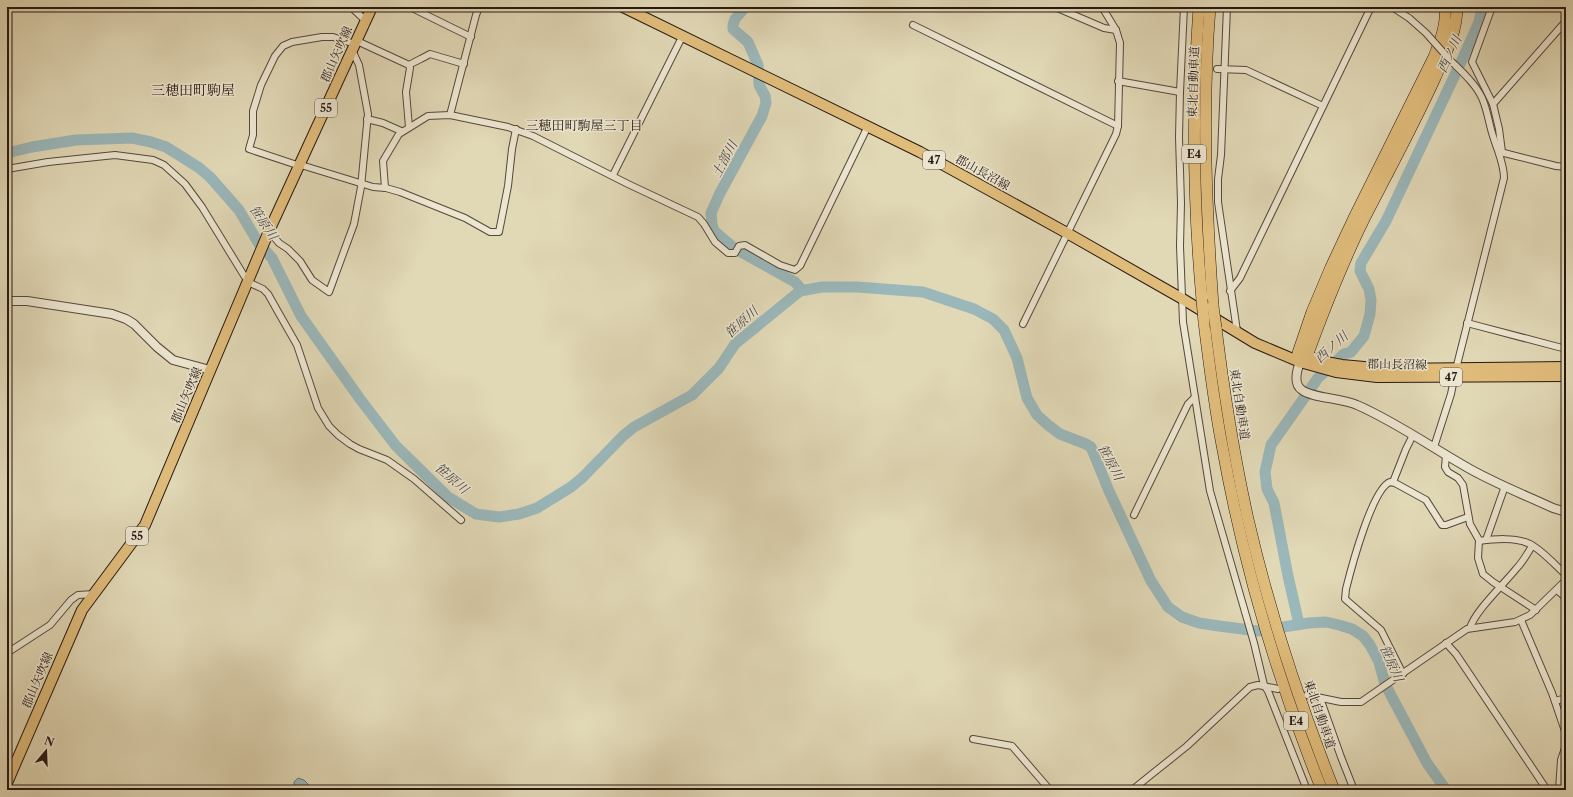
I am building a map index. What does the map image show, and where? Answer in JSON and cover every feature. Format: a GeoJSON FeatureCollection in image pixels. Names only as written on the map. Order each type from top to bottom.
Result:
{"type":"FeatureCollection","features":[{"type":"Feature","properties":{"kind":"highway","name":"東北自動車道"},"geometry":{"type":"LineString","coordinates":[[1210,7],[1205,96],[1207,232],[1213,306],[1226,405],[1248,520],[1267,592],[1286,657],[1312,733],[1334,790]]}},
{"type":"Feature","properties":{"kind":"highway"},"geometry":{"type":"LineString","coordinates":[[1205,96],[1215,7]]}},
{"type":"Feature","properties":{"kind":"highway"},"geometry":{"type":"LineString","coordinates":[[1302,357],[1312,312],[1346,233],[1434,57],[1443,34],[1446,14],[1445,7]]}},
{"type":"Feature","properties":{"kind":"highway"},"geometry":{"type":"LineString","coordinates":[[1302,357],[1339,272],[1425,100],[1451,42],[1457,19],[1457,7]]}},
{"type":"Feature","properties":{"kind":"highway","name":"東北自動車道"},"geometry":{"type":"LineString","coordinates":[[1199,8],[1193,121],[1196,230],[1204,322],[1222,446],[1237,519],[1253,585],[1272,651],[1294,716],[1322,790]]}},
{"type":"Feature","properties":{"kind":"main road","name":"郡山矢吹線"},"geometry":{"type":"LineString","coordinates":[[8,779],[82,610],[145,525],[269,233],[372,7]]}},
{"type":"Feature","properties":{"kind":"main road","name":"郡山長沼線"},"geometry":{"type":"LineString","coordinates":[[623,7],[920,152],[1067,232],[1255,343],[1324,365],[1339,368],[1566,376]]}},
{"type":"Feature","properties":{"kind":"main road","name":"郡山長沼線"},"geometry":{"type":"LineString","coordinates":[[1455,373],[1566,367]]}},
{"type":"Feature","properties":{"kind":"street"},"geometry":{"type":"LineString","coordinates":[[351,7],[365,20]]}},
{"type":"Feature","properties":{"kind":"street"},"geometry":{"type":"LineString","coordinates":[[410,7],[471,37]]}},
{"type":"Feature","properties":{"kind":"street"},"geometry":{"type":"LineString","coordinates":[[450,115],[479,7]]}},
{"type":"Feature","properties":{"kind":"street"},"geometry":{"type":"LineString","coordinates":[[1055,7],[1104,28],[1116,30]]}},
{"type":"Feature","properties":{"kind":"street"},"geometry":{"type":"LineString","coordinates":[[1023,324],[1116,134],[1118,126],[1118,82],[1121,49],[1116,30],[1102,7]]}},
{"type":"Feature","properties":{"kind":"street"},"geometry":{"type":"LineString","coordinates":[[1184,7],[1180,92],[1181,298],[1183,322],[1210,491],[1254,643],[1264,685],[1268,691],[1305,789]]}},
{"type":"Feature","properties":{"kind":"street"},"geometry":{"type":"LineString","coordinates":[[1227,7],[1218,202],[1237,331]]}},
{"type":"Feature","properties":{"kind":"street"},"geometry":{"type":"LineString","coordinates":[[1230,291],[1240,278],[1371,7]]}},
{"type":"Feature","properties":{"kind":"street"},"geometry":{"type":"LineString","coordinates":[[1392,7],[1409,18],[1426,33],[1473,85],[1481,96],[1493,137],[1500,152]]}},
{"type":"Feature","properties":{"kind":"street"},"geometry":{"type":"LineString","coordinates":[[1434,447],[1451,394],[1503,183],[1504,171],[1500,152],[1499,129],[1493,104],[1472,62],[1492,7]]}},
{"type":"Feature","properties":{"kind":"street"},"geometry":{"type":"LineString","coordinates":[[1493,104],[1566,22]]}},
{"type":"Feature","properties":{"kind":"street"},"geometry":{"type":"LineString","coordinates":[[913,24],[1118,126]]}},
{"type":"Feature","properties":{"kind":"street"},"geometry":{"type":"LineString","coordinates":[[409,65],[330,36],[288,43],[283,46],[275,56],[261,85],[253,111],[253,135],[249,149],[362,184],[400,192],[465,218],[490,232],[499,232],[508,186],[516,129]]}},
{"type":"Feature","properties":{"kind":"street"},"geometry":{"type":"LineString","coordinates":[[612,175],[682,36]]}},
{"type":"Feature","properties":{"kind":"street"},"geometry":{"type":"LineString","coordinates":[[269,233],[297,258],[312,280],[329,292],[354,224],[362,184],[367,119],[361,72],[357,60],[355,45]]}},
{"type":"Feature","properties":{"kind":"street"},"geometry":{"type":"LineString","coordinates":[[409,65],[417,59],[424,58],[430,54],[464,64]]}},
{"type":"Feature","properties":{"kind":"street"},"geometry":{"type":"LineString","coordinates":[[409,65],[410,68],[406,92],[409,127]]}},
{"type":"Feature","properties":{"kind":"street"},"geometry":{"type":"LineString","coordinates":[[1181,68],[1188,68]]}},
{"type":"Feature","properties":{"kind":"street"},"geometry":{"type":"LineString","coordinates":[[1217,69],[1246,70],[1323,106]]}},
{"type":"Feature","properties":{"kind":"street"},"geometry":{"type":"LineString","coordinates":[[1118,82],[1180,92]]}},
{"type":"Feature","properties":{"kind":"street"},"geometry":{"type":"LineString","coordinates":[[385,188],[383,161],[401,131],[428,116],[450,115],[516,129],[533,136],[698,217],[715,242],[728,253],[730,254],[737,250],[740,245],[744,245],[780,265],[794,270],[798,269],[868,126]]}},
{"type":"Feature","properties":{"kind":"street"},"geometry":{"type":"LineString","coordinates":[[367,119],[383,123],[401,131]]}},
{"type":"Feature","properties":{"kind":"street"},"geometry":{"type":"LineString","coordinates":[[1500,152],[1556,166],[1566,167]]}},
{"type":"Feature","properties":{"kind":"street"},"geometry":{"type":"LineString","coordinates":[[7,169],[48,162],[115,155],[153,160],[164,165],[185,184],[202,207],[248,281],[263,289],[268,294],[296,345],[318,408],[329,426],[350,444],[387,460],[414,479],[461,520]]}},
{"type":"Feature","properties":{"kind":"street"},"geometry":{"type":"LineString","coordinates":[[7,301],[27,301],[112,314],[134,324],[157,347],[173,360],[210,370]]}},
{"type":"Feature","properties":{"kind":"street"},"geometry":{"type":"LineString","coordinates":[[1468,323],[1566,349]]}},
{"type":"Feature","properties":{"kind":"street"},"geometry":{"type":"LineString","coordinates":[[1302,357],[1297,372],[1297,383],[1300,389],[1308,393],[1356,404],[1434,447],[1463,466],[1554,508],[1566,512]]}},
{"type":"Feature","properties":{"kind":"street"},"geometry":{"type":"LineString","coordinates":[[1134,515],[1188,404],[1195,397]]}},
{"type":"Feature","properties":{"kind":"street"},"geometry":{"type":"LineString","coordinates":[[1393,482],[1413,435]]}},
{"type":"Feature","properties":{"kind":"street"},"geometry":{"type":"LineString","coordinates":[[1446,455],[1445,467],[1462,482],[1470,526],[1482,540],[1516,540],[1532,546],[1566,575]]}},
{"type":"Feature","properties":{"kind":"street"},"geometry":{"type":"LineString","coordinates":[[1402,675],[1381,630],[1348,602],[1344,596],[1363,529],[1383,488],[1388,482],[1393,482],[1426,500],[1442,525],[1468,517]]}},
{"type":"Feature","properties":{"kind":"street"},"geometry":{"type":"LineString","coordinates":[[1506,486],[1482,540],[1478,558],[1482,571],[1486,577],[1536,610]]}},
{"type":"Feature","properties":{"kind":"street"},"geometry":{"type":"LineString","coordinates":[[1470,628],[1472,621],[1519,566],[1532,546]]}},
{"type":"Feature","properties":{"kind":"street"},"geometry":{"type":"LineString","coordinates":[[1307,695],[1356,703],[1361,702],[1402,675],[1464,630],[1521,620],[1536,610],[1566,580]]}},
{"type":"Feature","properties":{"kind":"street"},"geometry":{"type":"LineString","coordinates":[[1557,590],[1566,598]]}},
{"type":"Feature","properties":{"kind":"street"},"geometry":{"type":"LineString","coordinates":[[7,653],[50,625],[71,600],[78,595],[94,594]]}},
{"type":"Feature","properties":{"kind":"street"},"geometry":{"type":"LineString","coordinates":[[1521,620],[1555,700],[1566,734]]}},
{"type":"Feature","properties":{"kind":"street"},"geometry":{"type":"LineString","coordinates":[[1446,643],[1456,654],[1546,790]]}},
{"type":"Feature","properties":{"kind":"street"},"geometry":{"type":"LineString","coordinates":[[1132,790],[1187,746],[1246,690],[1255,685],[1264,685],[1278,689]]}},
{"type":"Feature","properties":{"kind":"street"},"geometry":{"type":"LineString","coordinates":[[1320,698],[1354,790]]}},
{"type":"Feature","properties":{"kind":"street"},"geometry":{"type":"LineString","coordinates":[[1555,700],[1566,698]]}},
{"type":"Feature","properties":{"kind":"street"},"geometry":{"type":"LineString","coordinates":[[973,739],[1012,746],[1050,790]]}},
{"type":"Feature","properties":{"kind":"street"},"geometry":{"type":"LineString","coordinates":[[1559,790],[1561,760],[1566,746]]}},
{"type":"Feature","properties":{"kind":"water"},"geometry":{"type":"Polygon","coordinates":[[[298,778],[304,780],[314,790],[294,790],[294,782],[298,778]]]}},
{"type":"Feature","properties":{"kind":"waterway","name":"土部川"},"geometry":{"type":"LineString","coordinates":[[742,7],[742,11],[735,19],[733,29],[748,42],[758,65],[759,85],[765,96],[766,103],[762,116],[720,193],[711,213],[712,225],[714,231],[734,248],[795,282],[800,288],[800,291]]}},
{"type":"Feature","properties":{"kind":"waterway","name":"西ノ川"},"geometry":{"type":"LineString","coordinates":[[1299,624],[1274,503],[1267,489],[1265,472],[1271,445],[1318,378],[1344,354],[1351,352],[1364,336],[1370,314],[1371,300],[1369,289],[1360,271],[1361,263],[1386,221],[1479,22],[1482,7]]}},
{"type":"Feature","properties":{"kind":"waterway","name":"笹原川"},"geometry":{"type":"LineString","coordinates":[[7,153],[32,147],[76,140],[132,138],[166,147],[198,167],[210,177],[239,210],[259,244],[272,258],[301,316],[360,399],[396,446],[448,497],[476,514],[499,517],[519,514],[537,508],[571,487],[634,427],[692,395],[719,368],[735,344],[800,291],[822,287],[857,287],[923,292],[974,309],[993,319],[1004,330],[1017,358],[1027,398],[1037,415],[1060,434],[1091,447],[1109,491],[1151,581],[1168,607],[1182,617],[1199,623],[1219,626],[1258,631],[1309,623],[1326,622],[1352,629],[1363,636],[1370,645],[1379,662],[1385,684],[1427,763],[1446,790]]}},
{"type":"Feature","properties":{"kind":"district","name":"三穂田町駒屋"},"geometry":{"type":"Point","coordinates":[193,90]}},
{"type":"Feature","properties":{"kind":"district","name":"三穂田町駒屋三丁目"},"geometry":{"type":"Point","coordinates":[584,125]}}]}
